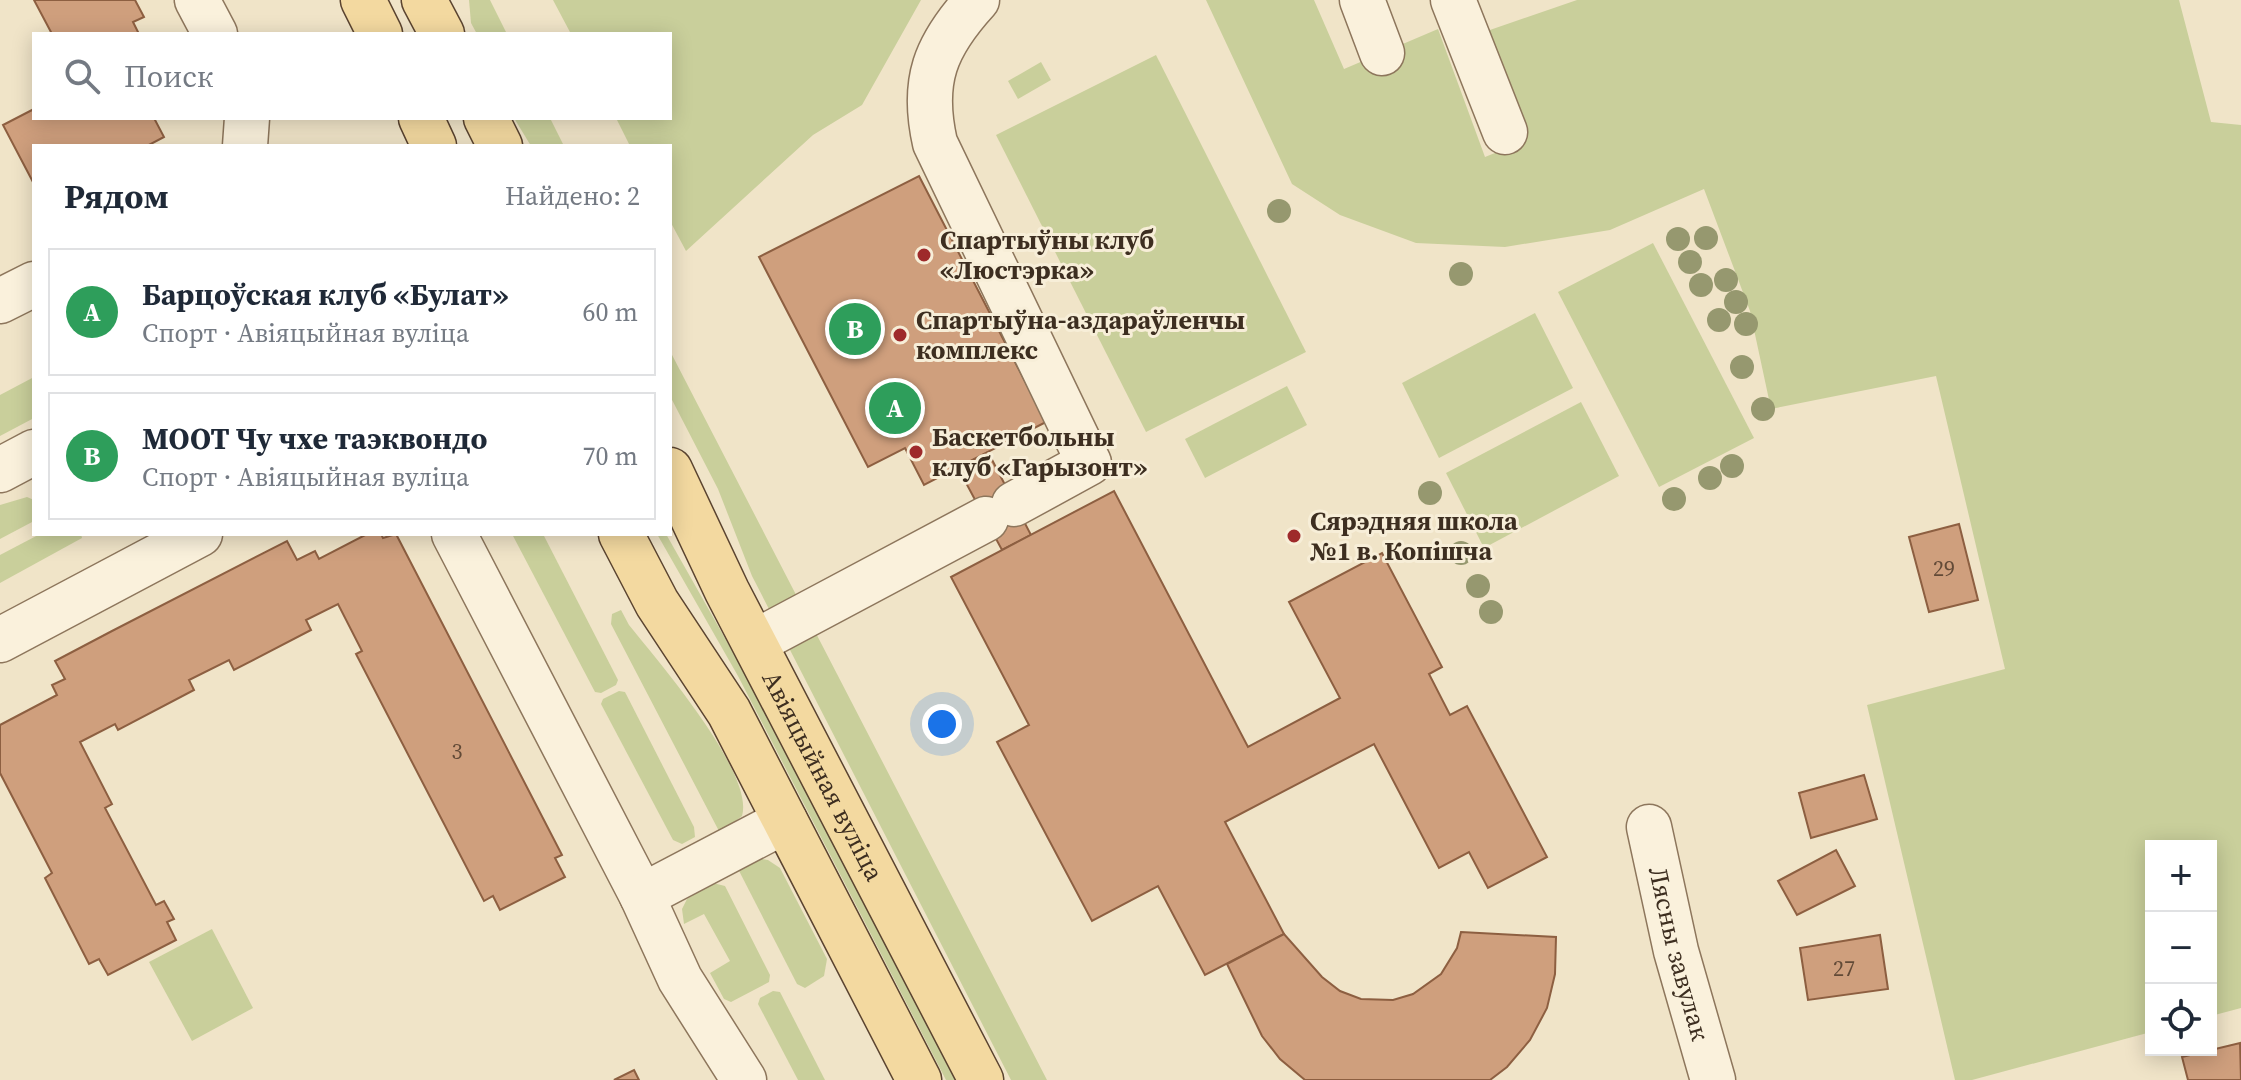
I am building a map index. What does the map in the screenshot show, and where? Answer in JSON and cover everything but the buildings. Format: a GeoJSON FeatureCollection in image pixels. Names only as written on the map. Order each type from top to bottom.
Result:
{"type":"FeatureCollection","features":[{"type":"Feature","properties":{"kind":"main road"},"geometry":{"type":"LineString","coordinates":[[363,0],[379,32]]}},
{"type":"Feature","properties":{"kind":"main road"},"geometry":{"type":"LineString","coordinates":[[424,0],[441,32]]}},
{"type":"Feature","properties":{"kind":"main road"},"geometry":{"type":"LineString","coordinates":[[422,120],[433,144]]}},
{"type":"Feature","properties":{"kind":"main road"},"geometry":{"type":"LineString","coordinates":[[487,120],[499,144]]}},
{"type":"Feature","properties":{"kind":"main road","name":"Авіяцыйная вуліца"},"geometry":{"type":"LineString","coordinates":[[672,474],[981,1080]]}},
{"type":"Feature","properties":{"kind":"main road","name":"Авіяцыйная вуліца"},"geometry":{"type":"LineString","coordinates":[[622,536],[657,603],[729,712],[919,1080]]}},
{"type":"Feature","properties":{"kind":"street"},"geometry":{"type":"LineString","coordinates":[[197,0],[214,32]]}},
{"type":"Feature","properties":{"kind":"street"},"geometry":{"type":"LineString","coordinates":[[755,642],[1089,463],[935,143],[927,109],[933,65],[951,28],[977,0]]}},
{"type":"Feature","properties":{"kind":"street"},"geometry":{"type":"LineString","coordinates":[[1362,0],[1382,53]]}},
{"type":"Feature","properties":{"kind":"street"},"geometry":{"type":"LineString","coordinates":[[1453,0],[1505,132]]}},
{"type":"Feature","properties":{"kind":"street"},"geometry":{"type":"LineString","coordinates":[[245,144],[247,120]]}},
{"type":"Feature","properties":{"kind":"street"},"geometry":{"type":"LineString","coordinates":[[0,301],[32,285]]}},
{"type":"Feature","properties":{"kind":"street"},"geometry":{"type":"LineString","coordinates":[[0,470],[32,453]]}},
{"type":"Feature","properties":{"kind":"street"},"geometry":{"type":"LineString","coordinates":[[0,640],[196,536]]}},
{"type":"Feature","properties":{"kind":"street"},"geometry":{"type":"LineString","coordinates":[[455,536],[642,896],[680,979],[744,1080]]}},
{"type":"Feature","properties":{"kind":"street"},"geometry":{"type":"LineString","coordinates":[[642,896],[785,821]]}},
{"type":"Feature","properties":{"kind":"street","name":"Лясны завулак"},"geometry":{"type":"LineString","coordinates":[[1649,827],[1676,951],[1713,1080]]}},
{"type":"Feature","properties":{"kind":"green space"},"geometry":{"type":"Polygon","coordinates":[[[469,0],[490,0],[506,32],[476,32],[471,23],[469,0]]]}},
{"type":"Feature","properties":{"kind":"green space"},"geometry":{"type":"Polygon","coordinates":[[[553,0],[921,0],[862,105],[813,135],[686,251],[672,225],[672,144],[629,144],[617,120],[672,120],[672,32],[570,32],[553,0]]]}},
{"type":"Feature","properties":{"kind":"green space"},"geometry":{"type":"Polygon","coordinates":[[[1206,0],[1314,0],[1344,69],[1438,29],[1485,157],[1527,140],[1487,31],[1577,0],[2179,0],[2211,122],[2241,125],[2241,1008],[2217,1014],[2217,840],[2145,840],[2145,1034],[1972,1080],[1955,1080],[1867,705],[2005,669],[1936,376],[1771,409],[1750,311],[1704,189],[1610,230],[1505,247],[1416,243],[1340,215],[1292,184],[1206,0]]]}},
{"type":"Feature","properties":{"kind":"green space"},"geometry":{"type":"Polygon","coordinates":[[[1156,55],[1306,352],[1146,432],[996,135],[1156,55]]]}},
{"type":"Feature","properties":{"kind":"green space"},"geometry":{"type":"Polygon","coordinates":[[[1041,62],[1051,80],[1018,99],[1008,81],[1041,62]]]}},
{"type":"Feature","properties":{"kind":"green space"},"geometry":{"type":"Polygon","coordinates":[[[515,120],[551,120],[563,144],[530,144],[515,120]]]}},
{"type":"Feature","properties":{"kind":"green space"},"geometry":{"type":"Polygon","coordinates":[[[1653,243],[1754,438],[1659,487],[1558,292],[1653,243]]]}},
{"type":"Feature","properties":{"kind":"green space"},"geometry":{"type":"Polygon","coordinates":[[[1535,313],[1573,388],[1439,458],[1402,383],[1535,313]]]}},
{"type":"Feature","properties":{"kind":"green space"},"geometry":{"type":"Polygon","coordinates":[[[672,355],[1047,1080],[1011,1080],[752,576],[718,489],[672,400],[672,355]]]}},
{"type":"Feature","properties":{"kind":"green space"},"geometry":{"type":"Polygon","coordinates":[[[32,378],[32,419],[0,436],[0,395],[32,378]]]}},
{"type":"Feature","properties":{"kind":"green space"},"geometry":{"type":"Polygon","coordinates":[[[1287,386],[1307,425],[1205,478],[1185,439],[1287,386]]]}},
{"type":"Feature","properties":{"kind":"green space"},"geometry":{"type":"Polygon","coordinates":[[[1581,402],[1619,476],[1484,548],[1446,473],[1581,402]]]}},
{"type":"Feature","properties":{"kind":"green space"},"geometry":{"type":"Polygon","coordinates":[[[27,497],[32,499],[32,522],[0,539],[0,505],[27,497]]]}},
{"type":"Feature","properties":{"kind":"green space"},"geometry":{"type":"Polygon","coordinates":[[[36,536],[82,538],[0,583],[0,555],[36,536]]]}},
{"type":"Feature","properties":{"kind":"green space"},"geometry":{"type":"Polygon","coordinates":[[[513,536],[544,536],[618,680],[616,685],[601,693],[595,692],[513,536]]]}},
{"type":"Feature","properties":{"kind":"green space"},"geometry":{"type":"Polygon","coordinates":[[[658,536],[667,536],[747,677],[955,1080],[946,1080],[738,676],[658,536]]]}},
{"type":"Feature","properties":{"kind":"green space"},"geometry":{"type":"Polygon","coordinates":[[[621,610],[629,625],[701,718],[734,773],[742,797],[742,816],[720,833],[611,624],[612,614],[621,610]]]}},
{"type":"Feature","properties":{"kind":"green space"},"geometry":{"type":"Polygon","coordinates":[[[619,691],[625,692],[694,827],[695,837],[682,844],[673,840],[601,704],[603,699],[619,691]]]}},
{"type":"Feature","properties":{"kind":"green space"},"geometry":{"type":"Polygon","coordinates":[[[757,858],[768,860],[780,868],[827,959],[824,976],[805,988],[797,984],[736,865],[757,858]]]}},
{"type":"Feature","properties":{"kind":"green space"},"geometry":{"type":"Polygon","coordinates":[[[713,883],[725,886],[770,975],[769,982],[731,1002],[724,999],[710,973],[730,961],[704,914],[684,924],[682,909],[687,899],[713,883]]]}},
{"type":"Feature","properties":{"kind":"green space"},"geometry":{"type":"Polygon","coordinates":[[[212,929],[253,1008],[192,1041],[149,962],[212,929]]]}},
{"type":"Feature","properties":{"kind":"green space"},"geometry":{"type":"Polygon","coordinates":[[[773,991],[780,992],[825,1080],[798,1080],[758,1004],[760,998],[773,991]]]}},
{"type":"Feature","properties":{"kind":"place","name":"Cпартыўны клуб «Люстэрка»"},"geometry":{"type":"Point","coordinates":[924,255]}},
{"type":"Feature","properties":{"kind":"place","name":"МООТ Чу чхе таэквондо"},"geometry":{"type":"Point","coordinates":[855,329]}},
{"type":"Feature","properties":{"kind":"place","name":"Спартыўна-аздараўленчы комплекс"},"geometry":{"type":"Point","coordinates":[900,335]}},
{"type":"Feature","properties":{"kind":"place","name":"Барцоўская клуб «Булат»"},"geometry":{"type":"Point","coordinates":[895,408]}},
{"type":"Feature","properties":{"kind":"place","name":"Баскетбольны клуб «Гарызонт»"},"geometry":{"type":"Point","coordinates":[916,452]}},
{"type":"Feature","properties":{"kind":"place","name":"Сярэдняя школа №1 в. Копішча"},"geometry":{"type":"Point","coordinates":[1294,536]}}]}
